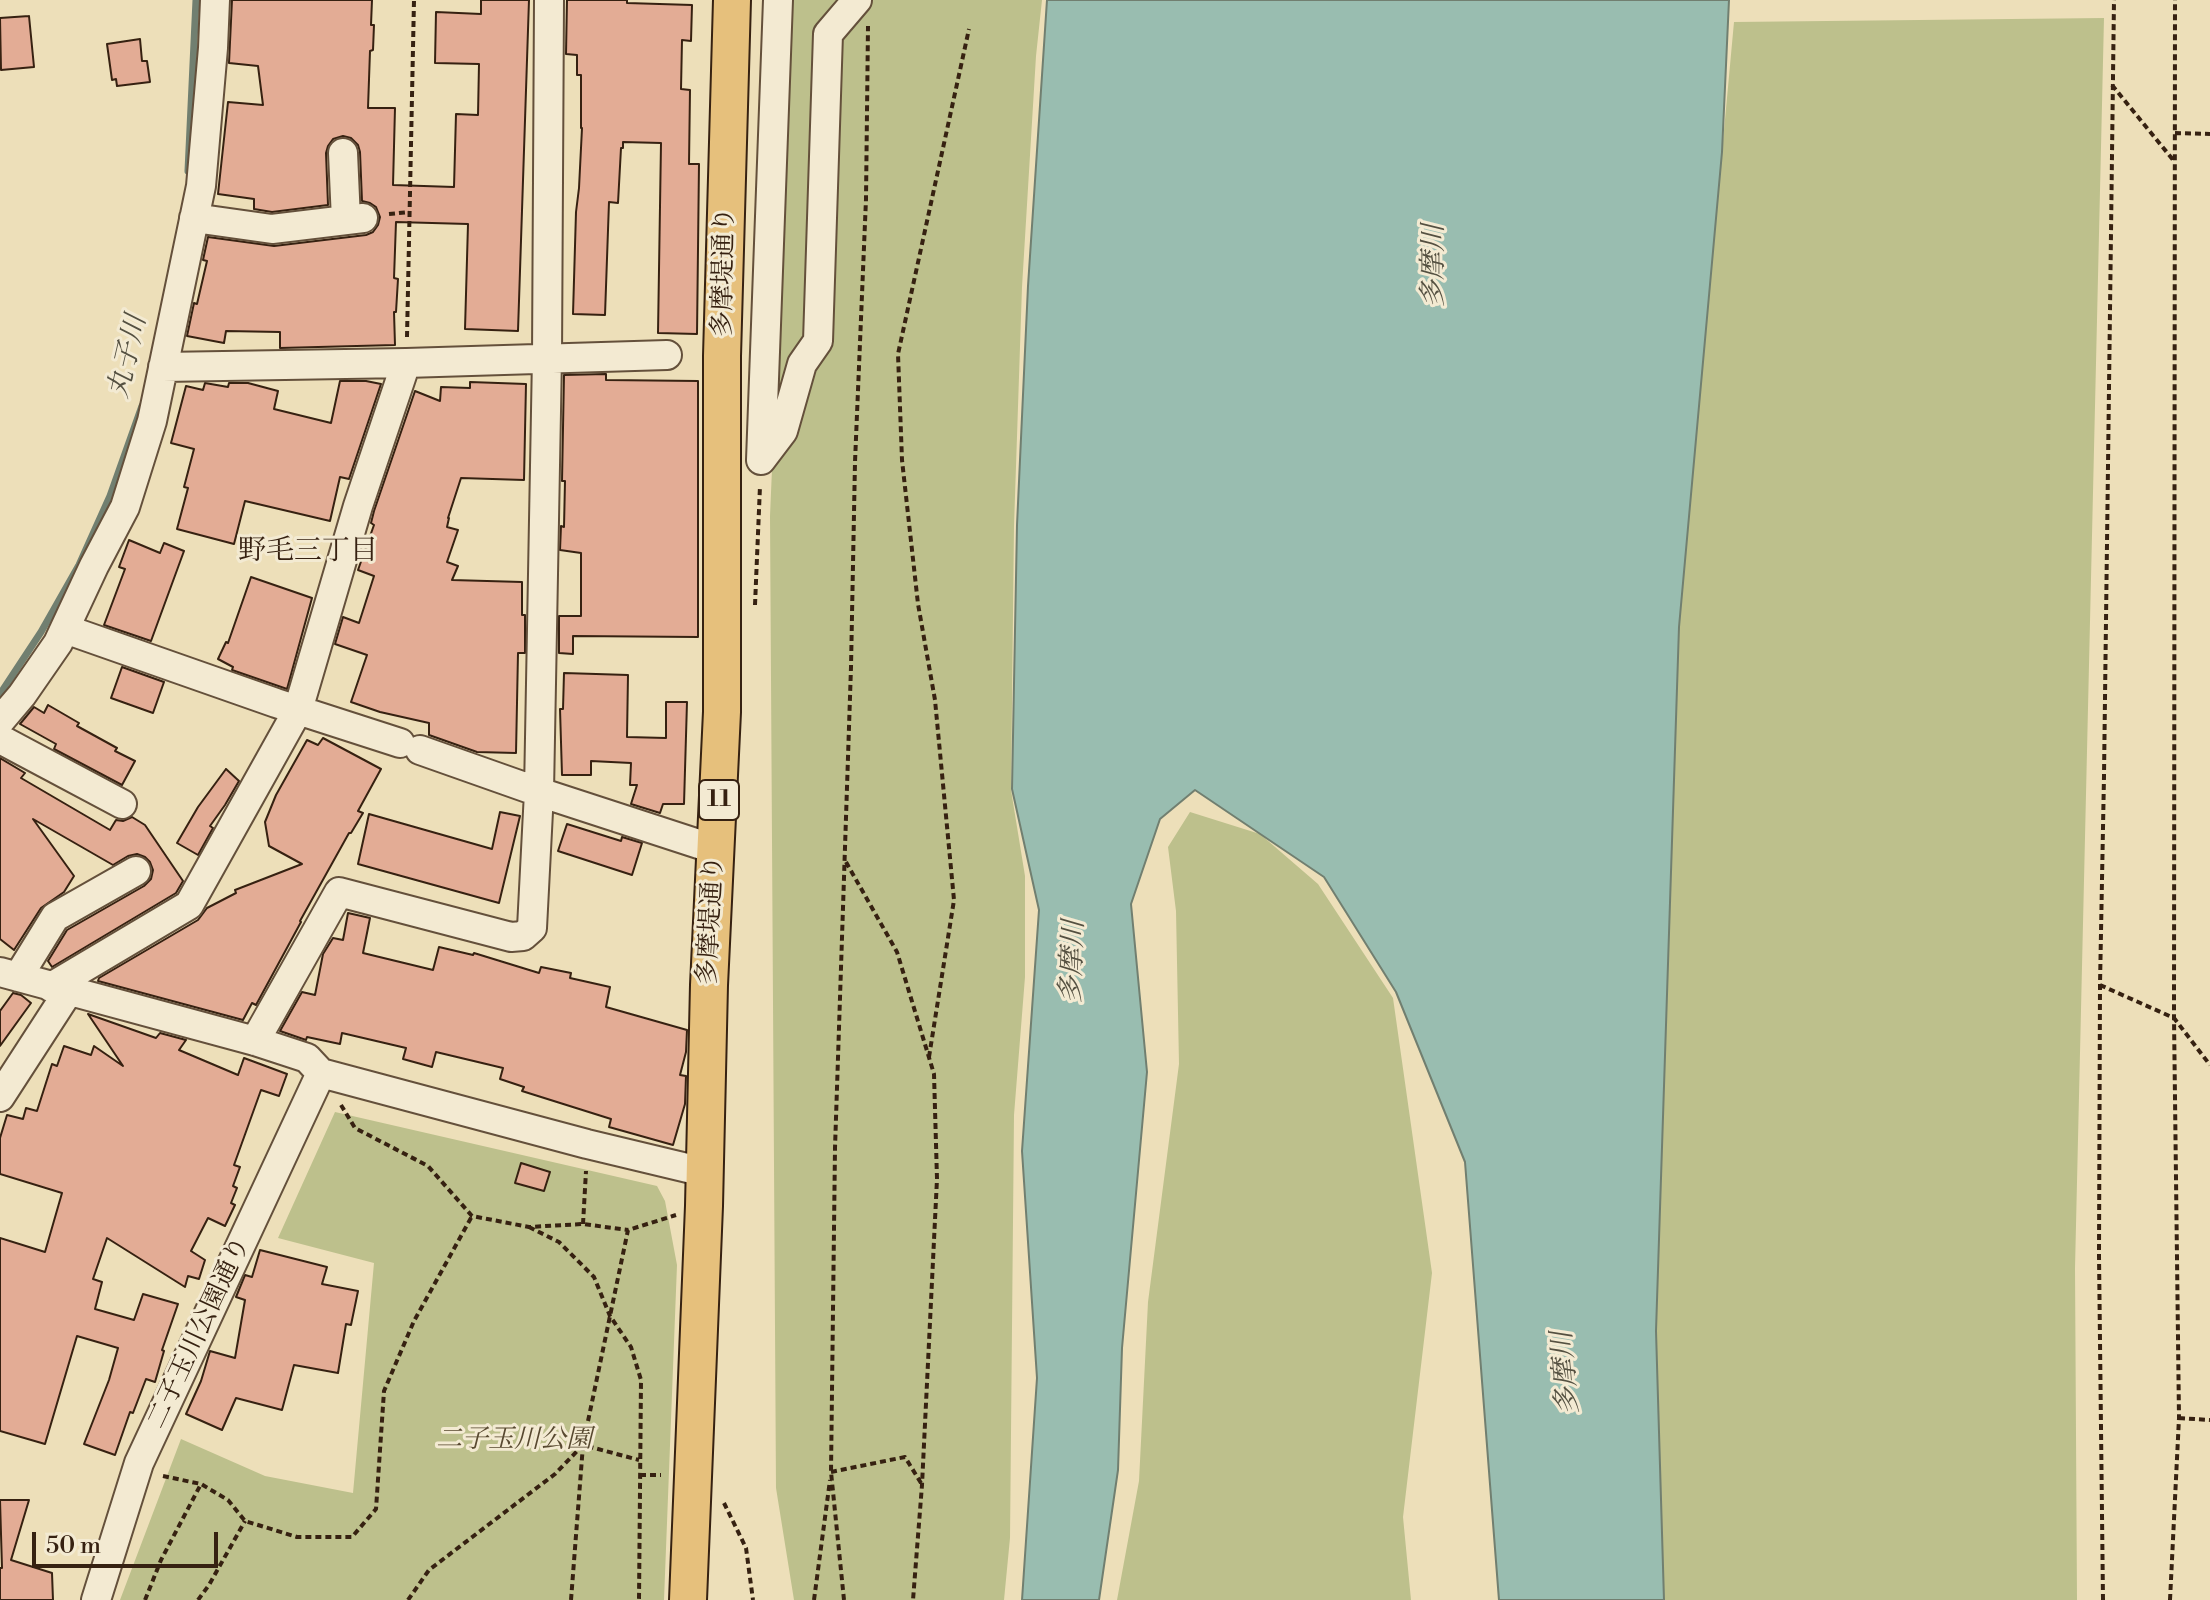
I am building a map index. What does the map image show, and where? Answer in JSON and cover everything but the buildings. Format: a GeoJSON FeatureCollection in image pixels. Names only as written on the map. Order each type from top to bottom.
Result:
{"type":"FeatureCollection","features":[{"type":"Feature","properties":{"kind":"main road","name":"多摩堤通り"},"geometry":{"type":"LineString","coordinates":[[688,1600],[709,985],[722,712],[722,356],[732,0]]}},
{"type":"Feature","properties":{"kind":"street"},"geometry":{"type":"LineString","coordinates":[[0,721],[58,643],[125,507],[152,421],[201,186],[215,0]]}},
{"type":"Feature","properties":{"kind":"street"},"geometry":{"type":"LineString","coordinates":[[255,1041],[339,892],[511,937],[523,936],[532,928],[539,792],[547,357],[549,0]]}},
{"type":"Feature","properties":{"kind":"street"},"geometry":{"type":"LineString","coordinates":[[778,0],[761,460],[783,431],[802,364],[818,341],[828,34],[863,7]]}},
{"type":"Feature","properties":{"kind":"street"},"geometry":{"type":"LineString","coordinates":[[194,218],[272,229],[355,219],[343,153]]}},
{"type":"Feature","properties":{"kind":"street"},"geometry":{"type":"LineString","coordinates":[[163,367],[667,355]]}},
{"type":"Feature","properties":{"kind":"street"},"geometry":{"type":"LineString","coordinates":[[0,1097],[60,989],[189,905],[298,710],[358,506],[406,363]]}},
{"type":"Feature","properties":{"kind":"street"},"geometry":{"type":"LineString","coordinates":[[65,629],[717,850]]}},
{"type":"Feature","properties":{"kind":"street"},"geometry":{"type":"LineString","coordinates":[[0,739],[122,804]]}},
{"type":"Feature","properties":{"kind":"street"},"geometry":{"type":"LineString","coordinates":[[136,871],[55,917],[9,974],[255,1041],[307,1058],[321,1073],[587,1144],[704,1189]]}},
{"type":"Feature","properties":{"kind":"street","name":"二子玉川公園通り"},"geometry":{"type":"LineString","coordinates":[[96,1600],[139,1463],[321,1073]]}},
{"type":"Feature","properties":{"kind":"path"},"geometry":{"type":"LineString","coordinates":[[406,363],[414,0]]}},
{"type":"Feature","properties":{"kind":"path"},"geometry":{"type":"LineString","coordinates":[[2103,1600],[2100,985],[2114,0]]}},
{"type":"Feature","properties":{"kind":"path"},"geometry":{"type":"LineString","coordinates":[[2170,1600],[2179,1418],[2174,1018],[2175,0]]}},
{"type":"Feature","properties":{"kind":"path"},"geometry":{"type":"LineString","coordinates":[[844,1600],[831,1472],[835,1148],[855,462],[866,199],[863,7]]}},
{"type":"Feature","properties":{"kind":"path"},"geometry":{"type":"LineString","coordinates":[[929,1057],[954,900],[935,700],[918,604],[902,460],[898,354],[969,29]]}},
{"type":"Feature","properties":{"kind":"path"},"geometry":{"type":"LineString","coordinates":[[2112,85],[2176,163]]}},
{"type":"Feature","properties":{"kind":"path"},"geometry":{"type":"LineString","coordinates":[[2175,133],[2210,134]]}},
{"type":"Feature","properties":{"kind":"path"},"geometry":{"type":"LineString","coordinates":[[845,860],[897,952],[934,1074],[937,1179],[922,1485],[913,1600]]}},
{"type":"Feature","properties":{"kind":"path"},"geometry":{"type":"LineString","coordinates":[[2100,985],[2174,1018],[2210,1065]]}},
{"type":"Feature","properties":{"kind":"path"},"geometry":{"type":"LineString","coordinates":[[321,1073],[355,1128],[428,1166],[472,1216],[529,1227],[583,1224],[628,1230],[704,1189]]}},
{"type":"Feature","properties":{"kind":"path"},"geometry":{"type":"LineString","coordinates":[[583,1224],[587,1144]]}},
{"type":"Feature","properties":{"kind":"path"},"geometry":{"type":"LineString","coordinates":[[139,1463],[159,1475],[201,1484],[228,1500],[245,1521],[297,1537],[352,1537],[376,1509],[384,1391],[414,1321],[472,1216]]}},
{"type":"Feature","properties":{"kind":"path"},"geometry":{"type":"LineString","coordinates":[[529,1227],[559,1242],[594,1277],[610,1316],[631,1347],[641,1380],[639,1600]]}},
{"type":"Feature","properties":{"kind":"path"},"geometry":{"type":"LineString","coordinates":[[571,1600],[583,1445],[628,1230]]}},
{"type":"Feature","properties":{"kind":"path"},"geometry":{"type":"LineString","coordinates":[[2179,1418],[2210,1420]]}},
{"type":"Feature","properties":{"kind":"path"},"geometry":{"type":"LineString","coordinates":[[583,1445],[639,1460]]}},
{"type":"Feature","properties":{"kind":"path"},"geometry":{"type":"LineString","coordinates":[[408,1600],[429,1570],[555,1474],[583,1445]]}},
{"type":"Feature","properties":{"kind":"path"},"geometry":{"type":"LineString","coordinates":[[831,1472],[905,1457],[922,1485]]}},
{"type":"Feature","properties":{"kind":"path"},"geometry":{"type":"LineString","coordinates":[[814,1600],[831,1472]]}},
{"type":"Feature","properties":{"kind":"path"},"geometry":{"type":"LineString","coordinates":[[640,1475],[661,1475]]}},
{"type":"Feature","properties":{"kind":"path"},"geometry":{"type":"LineString","coordinates":[[145,1600],[161,1560],[201,1484]]}},
{"type":"Feature","properties":{"kind":"path"},"geometry":{"type":"LineString","coordinates":[[722,1499],[746,1548],[753,1600]]}},
{"type":"Feature","properties":{"kind":"path"},"geometry":{"type":"LineString","coordinates":[[198,1600],[245,1521]]}},
{"type":"Feature","properties":{"kind":"green space"},"geometry":{"type":"Polygon","coordinates":[[[792,0],[1042,0],[1022,287],[1014,526],[1011,790],[1025,876],[1025,977],[1014,1115],[1010,1538],[1004,1600],[794,1600],[776,1488],[770,516],[792,0]]]}},
{"type":"Feature","properties":{"kind":"green space"},"geometry":{"type":"Polygon","coordinates":[[[2104,18],[2075,1268],[2077,1600],[1662,1600],[1654,1334],[1678,629],[1734,22],[2104,18]]]}},
{"type":"Feature","properties":{"kind":"green space"},"geometry":{"type":"Polygon","coordinates":[[[1190,812],[1260,834],[1318,884],[1393,998],[1432,1273],[1403,1517],[1411,1600],[1117,1600],[1139,1481],[1148,1302],[1179,1064],[1176,911],[1168,847],[1190,812]]]}},
{"type":"Feature","properties":{"kind":"green space","name":"二子玉川公園"},"geometry":{"type":"Polygon","coordinates":[[[335,1112],[657,1186],[665,1201],[677,1265],[664,1600],[120,1600],[181,1439],[265,1476],[353,1493],[374,1263],[278,1238],[335,1112]]]}},
{"type":"Feature","properties":{"kind":"water","name":"多摩川"},"geometry":{"type":"Polygon","coordinates":[[[1047,0],[1729,0],[1722,152],[1679,627],[1656,1331],[1664,1600],[1499,1600],[1465,1162],[1396,992],[1324,877],[1195,790],[1160,819],[1131,904],[1147,1072],[1122,1348],[1118,1470],[1099,1600],[1022,1600],[1037,1378],[1022,1151],[1039,910],[1012,789],[1017,525],[1028,286],[1047,0]]]}},
{"type":"Feature","properties":{"kind":"waterway","name":"丸子川"},"geometry":{"type":"LineString","coordinates":[[188,171],[196,0]]}},
{"type":"Feature","properties":{"kind":"waterway","name":"丸子川"},"geometry":{"type":"LineString","coordinates":[[0,694],[41,632],[79,565],[110,496],[142,406]]}},
{"type":"Feature","properties":{"kind":"district","name":"野毛三丁目"},"geometry":{"type":"Point","coordinates":[308,552]}}]}
